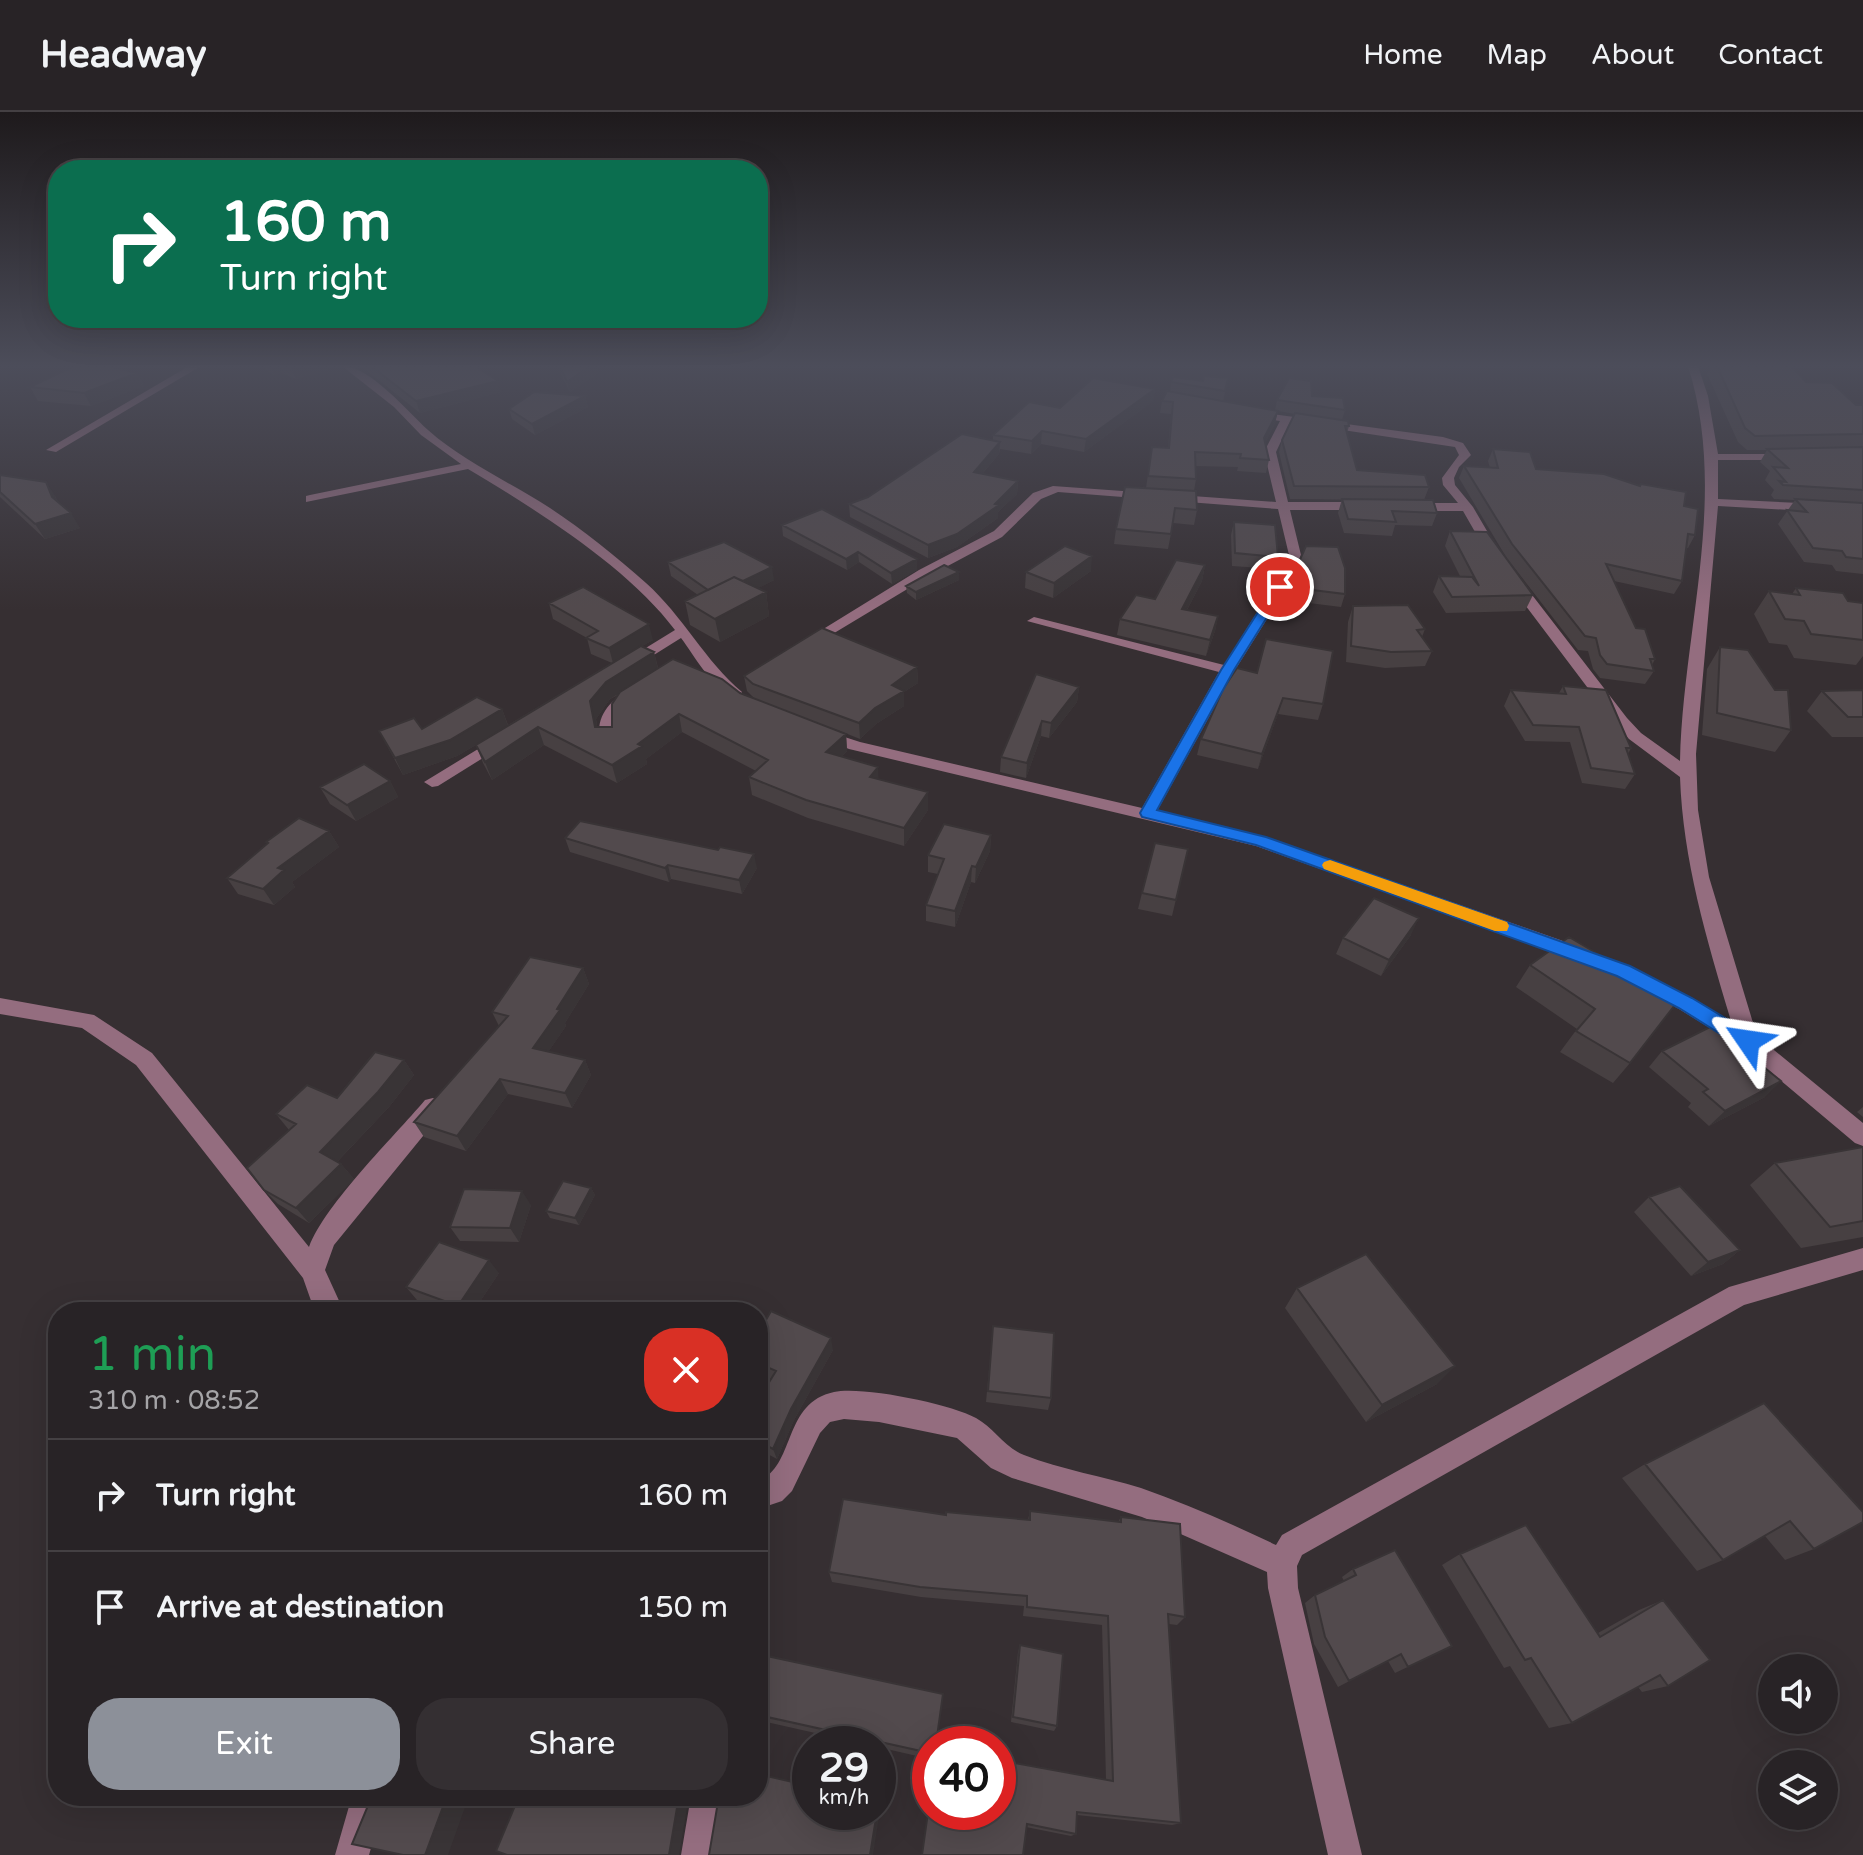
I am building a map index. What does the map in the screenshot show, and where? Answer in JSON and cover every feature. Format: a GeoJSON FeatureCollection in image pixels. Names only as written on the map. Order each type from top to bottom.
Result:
{"type":"FeatureCollection","features":[{"type":"Feature","properties":{"kind":"street"},"geometry":{"type":"LineString","coordinates":[[52,450],[57,447]]}},
{"type":"Feature","properties":{"kind":"street"},"geometry":{"type":"LineString","coordinates":[[445,447],[548,512],[640,585],[683,631],[693,657],[738,687],[749,705]]}},
{"type":"Feature","properties":{"kind":"street"},"geometry":{"type":"LineString","coordinates":[[1148,813],[1228,670],[1280,587],[1295,555],[1270,452],[1272,447]]}},
{"type":"Feature","properties":{"kind":"street"},"geometry":{"type":"LineString","coordinates":[[1460,447],[1465,455],[1448,478],[1449,485],[1467,507],[1498,560],[1621,721],[1688,775]]}},
{"type":"Feature","properties":{"kind":"street"},"geometry":{"type":"LineString","coordinates":[[1713,447],[1715,502],[1698,630],[1688,775],[1691,827],[1702,897],[1748,1041]]}},
{"type":"Feature","properties":{"kind":"street"},"geometry":{"type":"LineString","coordinates":[[1715,457],[1802,456]]}},
{"type":"Feature","properties":{"kind":"street"},"geometry":{"type":"LineString","coordinates":[[310,499],[470,465]]}},
{"type":"Feature","properties":{"kind":"street"},"geometry":{"type":"LineString","coordinates":[[799,649],[932,569],[998,534],[1037,496],[1057,488],[1284,506],[1376,506]]}},
{"type":"Feature","properties":{"kind":"street"},"geometry":{"type":"LineString","coordinates":[[1715,502],[1863,510]]}},
{"type":"Feature","properties":{"kind":"street"},"geometry":{"type":"LineString","coordinates":[[1391,507],[1467,507]]}},
{"type":"Feature","properties":{"kind":"street"},"geometry":{"type":"LineString","coordinates":[[919,562],[932,569]]}},
{"type":"Feature","properties":{"kind":"street"},"geometry":{"type":"LineString","coordinates":[[1034,621],[1228,670]]}},
{"type":"Feature","properties":{"kind":"street"},"geometry":{"type":"LineString","coordinates":[[613,673],[683,631]]}},
{"type":"Feature","properties":{"kind":"street"},"geometry":{"type":"LineString","coordinates":[[608,740],[605,728],[610,713],[651,683]]}},
{"type":"Feature","properties":{"kind":"street"},"geometry":{"type":"LineString","coordinates":[[432,782],[522,728]]}},
{"type":"Feature","properties":{"kind":"street"},"geometry":{"type":"LineString","coordinates":[[810,731],[855,746],[1260,841],[1607,965],[1686,1003],[1748,1041],[1863,1136]]}},
{"type":"Feature","properties":{"kind":"street"},"geometry":{"type":"LineString","coordinates":[[0,1006],[87,1021],[144,1059],[312,1270],[326,1302]]}},
{"type":"Feature","properties":{"kind":"street"},"geometry":{"type":"LineString","coordinates":[[312,1270],[324,1239],[445,1092]]}},
{"type":"Feature","properties":{"kind":"street"},"geometry":{"type":"LineString","coordinates":[[1345,1855],[1283,1588],[1282,1564],[1292,1545],[1738,1295],[1863,1259]]}},
{"type":"Feature","properties":{"kind":"street"},"geometry":{"type":"LineString","coordinates":[[768,1494],[780,1483],[814,1418],[825,1408],[848,1405],[957,1424],[1007,1462],[1193,1522],[1282,1564]]}},
{"type":"Feature","properties":{"kind":"street"},"geometry":{"type":"LineString","coordinates":[[352,1855],[366,1806]]}},
{"type":"Feature","properties":{"kind":"street"},"geometry":{"type":"LineString","coordinates":[[698,1855],[706,1806]]}},
{"type":"Feature","properties":{"kind":"building"},"geometry":{"type":"Polygon","coordinates":[[[942,447],[995,447],[974,472],[1018,481],[995,504],[999,505],[957,534],[928,545],[849,504],[868,497],[942,447]]]}},
{"type":"Feature","properties":{"kind":"building"},"geometry":{"type":"Polygon","coordinates":[[[1152,447],[1266,447],[1269,460],[1240,458],[1241,454],[1195,452],[1196,479],[1148,476],[1152,447]]]}},
{"type":"Feature","properties":{"kind":"building"},"geometry":{"type":"Polygon","coordinates":[[[1284,447],[1351,447],[1357,470],[1425,475],[1429,487],[1294,486],[1284,447]]]}},
{"type":"Feature","properties":{"kind":"building"},"geometry":{"type":"Polygon","coordinates":[[[1863,447],[1863,490],[1783,485],[1779,481],[1786,482],[1773,467],[1788,468],[1767,449],[1863,447]]]}},
{"type":"Feature","properties":{"kind":"building"},"geometry":{"type":"Polygon","coordinates":[[[1493,449],[1530,452],[1536,469],[1604,474],[1640,486],[1686,492],[1684,506],[1698,509],[1695,535],[1688,534],[1682,581],[1606,564],[1636,628],[1645,629],[1655,659],[1650,659],[1654,671],[1607,664],[1600,655],[1596,638],[1585,636],[1512,544],[1464,466],[1498,468],[1493,449]]]}},
{"type":"Feature","properties":{"kind":"building"},"geometry":{"type":"Polygon","coordinates":[[[0,475],[46,482],[52,497],[71,513],[35,524],[0,492],[0,475]]]}},
{"type":"Feature","properties":{"kind":"building"},"geometry":{"type":"Polygon","coordinates":[[[1125,487],[1196,491],[1197,510],[1175,508],[1171,534],[1116,529],[1125,487]]]}},
{"type":"Feature","properties":{"kind":"building"},"geometry":{"type":"Polygon","coordinates":[[[1342,499],[1433,500],[1437,513],[1392,511],[1396,522],[1348,519],[1342,499]]]}},
{"type":"Feature","properties":{"kind":"building"},"geometry":{"type":"Polygon","coordinates":[[[1795,499],[1863,503],[1863,559],[1846,557],[1842,551],[1813,548],[1787,510],[1807,512],[1795,499]]]}},
{"type":"Feature","properties":{"kind":"building"},"geometry":{"type":"Polygon","coordinates":[[[822,509],[917,559],[891,573],[858,552],[846,559],[782,525],[822,509]]]}},
{"type":"Feature","properties":{"kind":"building"},"geometry":{"type":"Polygon","coordinates":[[[1234,522],[1275,525],[1278,557],[1235,553],[1234,522]]]}},
{"type":"Feature","properties":{"kind":"building"},"geometry":{"type":"Polygon","coordinates":[[[1450,531],[1487,532],[1533,595],[1452,597],[1439,576],[1472,577],[1479,586],[1450,531]]]}},
{"type":"Feature","properties":{"kind":"building"},"geometry":{"type":"Polygon","coordinates":[[[724,542],[772,567],[743,581],[734,577],[708,590],[668,562],[724,542]]]}},
{"type":"Feature","properties":{"kind":"building"},"geometry":{"type":"Polygon","coordinates":[[[1065,546],[1092,556],[1054,583],[1026,572],[1065,546]]]}},
{"type":"Feature","properties":{"kind":"building"},"geometry":{"type":"Polygon","coordinates":[[[1306,546],[1338,547],[1345,568],[1345,594],[1288,587],[1306,546]]]}},
{"type":"Feature","properties":{"kind":"building"},"geometry":{"type":"Polygon","coordinates":[[[1176,560],[1205,565],[1182,609],[1218,616],[1210,640],[1120,619],[1136,595],[1155,599],[1176,560]]]}},
{"type":"Feature","properties":{"kind":"building"},"geometry":{"type":"Polygon","coordinates":[[[944,565],[959,572],[916,592],[906,586],[944,565]]]}},
{"type":"Feature","properties":{"kind":"building"},"geometry":{"type":"Polygon","coordinates":[[[734,577],[766,592],[715,619],[685,601],[734,577]]]}},
{"type":"Feature","properties":{"kind":"building"},"geometry":{"type":"Polygon","coordinates":[[[583,587],[649,624],[609,648],[586,638],[598,631],[549,603],[583,587]]]}},
{"type":"Feature","properties":{"kind":"building"},"geometry":{"type":"Polygon","coordinates":[[[1796,588],[1843,593],[1848,601],[1863,603],[1863,640],[1811,634],[1804,621],[1785,619],[1769,591],[1800,595],[1796,588]]]}},
{"type":"Feature","properties":{"kind":"building"},"geometry":{"type":"Polygon","coordinates":[[[1408,605],[1425,629],[1417,630],[1432,651],[1391,652],[1351,646],[1353,606],[1408,605]]]}},
{"type":"Feature","properties":{"kind":"building"},"geometry":{"type":"Polygon","coordinates":[[[822,628],[917,667],[892,685],[904,691],[875,708],[859,723],[753,684],[744,676],[822,628]]]}},
{"type":"Feature","properties":{"kind":"building"},"geometry":{"type":"Polygon","coordinates":[[[1266,639],[1333,651],[1323,704],[1283,698],[1262,754],[1201,739],[1223,689],[1237,668],[1257,673],[1266,639]]]}},
{"type":"Feature","properties":{"kind":"building"},"geometry":{"type":"Polygon","coordinates":[[[641,646],[654,652],[606,682],[590,701],[595,727],[612,727],[612,704],[620,692],[673,659],[722,679],[740,693],[846,734],[826,752],[878,767],[870,777],[928,792],[904,828],[806,800],[749,777],[768,760],[679,714],[638,744],[642,746],[612,765],[538,727],[485,762],[476,745],[641,646]]]}},
{"type":"Feature","properties":{"kind":"building"},"geometry":{"type":"Polygon","coordinates":[[[1720,647],[1748,650],[1775,690],[1788,690],[1791,730],[1717,713],[1720,647]]]}},
{"type":"Feature","properties":{"kind":"building"},"geometry":{"type":"Polygon","coordinates":[[[1036,674],[1079,687],[1051,723],[1042,721],[1027,763],[1001,757],[1036,674]]]}},
{"type":"Feature","properties":{"kind":"building"},"geometry":{"type":"Polygon","coordinates":[[[1563,686],[1606,690],[1631,748],[1626,748],[1635,774],[1591,768],[1579,727],[1533,725],[1511,690],[1566,694],[1563,686]]]}},
{"type":"Feature","properties":{"kind":"building"},"geometry":{"type":"Polygon","coordinates":[[[1863,690],[1863,717],[1848,717],[1822,691],[1863,690]]]}},
{"type":"Feature","properties":{"kind":"building"},"geometry":{"type":"Polygon","coordinates":[[[477,697],[502,709],[450,740],[395,758],[379,731],[414,718],[422,729],[477,697]]]}},
{"type":"Feature","properties":{"kind":"building"},"geometry":{"type":"Polygon","coordinates":[[[364,764],[390,781],[347,805],[320,787],[364,764]]]}},
{"type":"Feature","properties":{"kind":"building"},"geometry":{"type":"Polygon","coordinates":[[[299,818],[329,831],[278,868],[284,870],[263,889],[227,878],[266,842],[299,818]]]}},
{"type":"Feature","properties":{"kind":"building"},"geometry":{"type":"Polygon","coordinates":[[[580,821],[718,850],[720,847],[754,854],[739,880],[668,865],[665,868],[565,838],[580,821]]]}},
{"type":"Feature","properties":{"kind":"building"},"geometry":{"type":"Polygon","coordinates":[[[944,824],[991,835],[976,867],[972,866],[955,911],[926,905],[944,859],[928,855],[944,824]]]}},
{"type":"Feature","properties":{"kind":"building"},"geometry":{"type":"Polygon","coordinates":[[[1155,843],[1188,849],[1176,900],[1142,893],[1155,843]]]}},
{"type":"Feature","properties":{"kind":"building"},"geometry":{"type":"Polygon","coordinates":[[[1374,898],[1419,918],[1389,960],[1343,938],[1374,898]]]}},
{"type":"Feature","properties":{"kind":"building"},"geometry":{"type":"Polygon","coordinates":[[[1569,937],[1678,1001],[1630,1063],[1576,1031],[1595,1009],[1530,965],[1569,937]]]}},
{"type":"Feature","properties":{"kind":"building"},"geometry":{"type":"Polygon","coordinates":[[[530,957],[583,968],[557,1009],[560,1010],[533,1048],[585,1060],[565,1093],[500,1079],[457,1136],[414,1122],[508,1016],[492,1012],[530,957]]]}},
{"type":"Feature","properties":{"kind":"building"},"geometry":{"type":"Polygon","coordinates":[[[1720,1022],[1751,1047],[1744,1051],[1781,1081],[1725,1111],[1703,1092],[1708,1089],[1662,1051],[1720,1022]]]}},
{"type":"Feature","properties":{"kind":"building"},"geometry":{"type":"Polygon","coordinates":[[[375,1052],[404,1060],[320,1152],[341,1164],[296,1208],[264,1190],[247,1168],[296,1124],[276,1114],[307,1085],[337,1098],[375,1052]]]}},
{"type":"Feature","properties":{"kind":"building"},"geometry":{"type":"Polygon","coordinates":[[[1863,1147],[1863,1221],[1830,1227],[1775,1163],[1863,1147]]]}},
{"type":"Feature","properties":{"kind":"building"},"geometry":{"type":"Polygon","coordinates":[[[563,1181],[591,1188],[575,1218],[546,1211],[563,1181]]]}},
{"type":"Feature","properties":{"kind":"building"},"geometry":{"type":"Polygon","coordinates":[[[1680,1186],[1740,1250],[1708,1262],[1649,1197],[1680,1186]]]}},
{"type":"Feature","properties":{"kind":"building"},"geometry":{"type":"Polygon","coordinates":[[[464,1189],[522,1191],[510,1228],[450,1227],[464,1189]]]}},
{"type":"Feature","properties":{"kind":"building"},"geometry":{"type":"Polygon","coordinates":[[[439,1242],[489,1260],[461,1302],[447,1302],[406,1287],[439,1242]]]}},
{"type":"Feature","properties":{"kind":"building"},"geometry":{"type":"Polygon","coordinates":[[[1366,1254],[1455,1366],[1382,1405],[1297,1288],[1366,1254]]]}},
{"type":"Feature","properties":{"kind":"building"},"geometry":{"type":"Polygon","coordinates":[[[771,1311],[831,1338],[791,1409],[773,1449],[768,1446],[768,1384],[776,1371],[768,1367],[768,1316],[771,1311]]]}},
{"type":"Feature","properties":{"kind":"building"},"geometry":{"type":"Polygon","coordinates":[[[993,1326],[1054,1333],[1051,1398],[988,1391],[993,1326]]]}},
{"type":"Feature","properties":{"kind":"building"},"geometry":{"type":"Polygon","coordinates":[[[1764,1403],[1863,1512],[1863,1522],[1814,1549],[1790,1521],[1723,1560],[1645,1464],[1764,1403]]]}},
{"type":"Feature","properties":{"kind":"building"},"geometry":{"type":"Polygon","coordinates":[[[843,1499],[946,1515],[946,1512],[1030,1520],[1030,1511],[1121,1522],[1121,1517],[1180,1524],[1185,1617],[1168,1614],[1181,1823],[1077,1812],[1076,1834],[1027,1824],[1023,1855],[922,1855],[926,1830],[1016,1830],[1016,1763],[1113,1781],[1108,1616],[1027,1607],[1027,1596],[920,1587],[829,1572],[843,1499]]]}},
{"type":"Feature","properties":{"kind":"building"},"geometry":{"type":"Polygon","coordinates":[[[1526,1525],[1600,1637],[1663,1600],[1710,1660],[1668,1686],[1660,1675],[1572,1723],[1531,1658],[1525,1660],[1460,1554],[1526,1525]]]}},
{"type":"Feature","properties":{"kind":"building"},"geometry":{"type":"Polygon","coordinates":[[[1395,1550],[1452,1646],[1408,1667],[1401,1654],[1349,1681],[1325,1637],[1315,1595],[1356,1575],[1353,1569],[1395,1550]]]}},
{"type":"Feature","properties":{"kind":"building"},"geometry":{"type":"Polygon","coordinates":[[[1020,1645],[1063,1654],[1057,1726],[1013,1717],[1020,1645]]]}},
{"type":"Feature","properties":{"kind":"building"},"geometry":{"type":"Polygon","coordinates":[[[768,1656],[943,1694],[939,1726],[912,1726],[912,1749],[896,1745],[896,1726],[808,1726],[768,1717],[768,1656]]]}},
{"type":"Feature","properties":{"kind":"building"},"geometry":{"type":"Polygon","coordinates":[[[768,1776],[792,1782],[792,1830],[874,1830],[870,1855],[709,1855],[717,1806],[768,1806],[768,1776]]]}},
{"type":"Feature","properties":{"kind":"building"},"geometry":{"type":"Polygon","coordinates":[[[368,1806],[443,1806],[425,1855],[403,1855],[352,1844],[368,1806]]]}},
{"type":"Feature","properties":{"kind":"building"},"geometry":{"type":"Polygon","coordinates":[[[515,1806],[677,1806],[669,1855],[507,1855],[496,1851],[515,1806]]]}},
{"type":"Feature","properties":{"kind":"slow traffic"},"geometry":{"type":"LineString","coordinates":[[1330,865],[1501,926]]}},
{"type":"Feature","properties":{"kind":"route"},"geometry":{"type":"LineString","coordinates":[[1280,587],[1228,670],[1148,813],[1260,841],[1624,971],[1686,1003],[1748,1041]]}}]}
